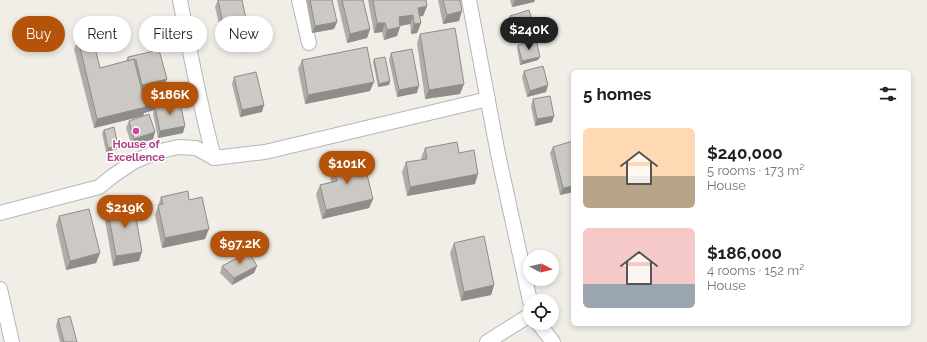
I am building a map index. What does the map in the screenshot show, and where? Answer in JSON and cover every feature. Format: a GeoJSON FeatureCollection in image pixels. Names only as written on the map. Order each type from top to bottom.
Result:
{"type":"FeatureCollection","features":[{"type":"Feature","properties":{"kind":"street"},"geometry":{"type":"LineString","coordinates":[[180,0],[196,84],[214,158]]}},
{"type":"Feature","properties":{"kind":"street"},"geometry":{"type":"LineString","coordinates":[[299,0],[309,43]]}},
{"type":"Feature","properties":{"kind":"street"},"geometry":{"type":"LineString","coordinates":[[469,0],[498,154],[528,294]]}},
{"type":"Feature","properties":{"kind":"street"},"geometry":{"type":"LineString","coordinates":[[0,213],[99,187],[134,161],[157,152],[178,147],[196,148],[214,158],[265,152],[488,99]]}},
{"type":"Feature","properties":{"kind":"street"},"geometry":{"type":"LineString","coordinates":[[0,289],[12,342]]}},
{"type":"Feature","properties":{"kind":"street"},"geometry":{"type":"LineString","coordinates":[[487,342],[523,319]]}},
{"type":"Feature","properties":{"kind":"street"},"geometry":{"type":"LineString","coordinates":[[544,330],[553,342]]}},
{"type":"Feature","properties":{"kind":"building"},"geometry":{"type":"Polygon","coordinates":[[[218,0],[242,0],[245,16],[221,16],[218,0]]]}},
{"type":"Feature","properties":{"kind":"building"},"geometry":{"type":"Polygon","coordinates":[[[310,0],[332,0],[337,22],[315,26],[310,0]]]}},
{"type":"Feature","properties":{"kind":"building"},"geometry":{"type":"Polygon","coordinates":[[[342,0],[363,0],[370,29],[350,34],[342,0]]]}},
{"type":"Feature","properties":{"kind":"building"},"geometry":{"type":"Polygon","coordinates":[[[373,0],[426,0],[427,6],[418,8],[421,23],[414,24],[413,15],[399,17],[400,27],[387,30],[385,23],[377,23],[373,0]]]}},
{"type":"Feature","properties":{"kind":"building"},"geometry":{"type":"Polygon","coordinates":[[[443,0],[460,0],[462,11],[447,15],[443,0]]]}},
{"type":"Feature","properties":{"kind":"building"},"geometry":{"type":"Polygon","coordinates":[[[529,10],[534,26],[514,31],[510,16],[529,10]]]}},
{"type":"Feature","properties":{"kind":"building"},"geometry":{"type":"Polygon","coordinates":[[[455,28],[464,84],[429,90],[420,34],[455,28]]]}},
{"type":"Feature","properties":{"kind":"building"},"geometry":{"type":"Polygon","coordinates":[[[536,40],[540,57],[522,61],[518,45],[536,40]]]}},
{"type":"Feature","properties":{"kind":"building"},"geometry":{"type":"Polygon","coordinates":[[[367,47],[374,82],[308,95],[302,60],[367,47]]]}},
{"type":"Feature","properties":{"kind":"building"},"geometry":{"type":"Polygon","coordinates":[[[412,49],[419,86],[399,90],[391,53],[412,49]]]}},
{"type":"Feature","properties":{"kind":"building"},"geometry":{"type":"Polygon","coordinates":[[[81,52],[96,52],[100,68],[134,59],[146,107],[97,119],[81,52]]]}},
{"type":"Feature","properties":{"kind":"building"},"geometry":{"type":"Polygon","coordinates":[[[150,52],[160,52],[167,79],[142,85],[136,60],[134,59],[128,61],[128,57],[150,52]]]}},
{"type":"Feature","properties":{"kind":"building"},"geometry":{"type":"Polygon","coordinates":[[[385,57],[390,81],[379,84],[374,59],[385,57]]]}},
{"type":"Feature","properties":{"kind":"building"},"geometry":{"type":"Polygon","coordinates":[[[543,66],[548,85],[530,91],[524,71],[543,66]]]}},
{"type":"Feature","properties":{"kind":"building"},"geometry":{"type":"Polygon","coordinates":[[[256,72],[264,105],[242,110],[234,77],[256,72]]]}},
{"type":"Feature","properties":{"kind":"building"},"geometry":{"type":"Polygon","coordinates":[[[167,85],[171,100],[146,106],[142,91],[167,85]]]}},
{"type":"Feature","properties":{"kind":"building"},"geometry":{"type":"Polygon","coordinates":[[[550,96],[554,116],[537,119],[533,99],[550,96]]]}},
{"type":"Feature","properties":{"kind":"building"},"geometry":{"type":"Polygon","coordinates":[[[180,102],[185,126],[160,131],[155,107],[180,102]]]}},
{"type":"Feature","properties":{"kind":"building"},"geometry":{"type":"Polygon","coordinates":[[[149,114],[155,132],[134,139],[129,121],[149,114]]]}},
{"type":"Feature","properties":{"kind":"building"},"geometry":{"type":"Polygon","coordinates":[[[114,127],[118,146],[108,148],[104,130],[114,127]]]}},
{"type":"Feature","properties":{"kind":"building"},"geometry":{"type":"Polygon","coordinates":[[[457,142],[459,153],[474,150],[478,174],[410,187],[406,162],[427,159],[425,148],[457,142]]]}},
{"type":"Feature","properties":{"kind":"building"},"geometry":{"type":"Polygon","coordinates":[[[571,142],[571,186],[563,188],[553,147],[571,142]]]}},
{"type":"Feature","properties":{"kind":"building"},"geometry":{"type":"Polygon","coordinates":[[[363,158],[373,199],[326,210],[320,185],[337,181],[333,165],[363,158]]]}},
{"type":"Feature","properties":{"kind":"building"},"geometry":{"type":"Polygon","coordinates":[[[188,191],[189,200],[202,197],[209,229],[165,238],[158,205],[163,204],[161,197],[188,191]]]}},
{"type":"Feature","properties":{"kind":"building"},"geometry":{"type":"Polygon","coordinates":[[[133,201],[142,252],[116,256],[107,206],[133,201]]]}},
{"type":"Feature","properties":{"kind":"building"},"geometry":{"type":"Polygon","coordinates":[[[89,209],[100,253],[70,261],[59,216],[89,209]]]}},
{"type":"Feature","properties":{"kind":"building"},"geometry":{"type":"Polygon","coordinates":[[[484,236],[494,285],[464,292],[454,243],[484,236]]]}},
{"type":"Feature","properties":{"kind":"building"},"geometry":{"type":"Polygon","coordinates":[[[249,252],[257,266],[234,278],[222,266],[249,252]]]}},
{"type":"Feature","properties":{"kind":"building"},"geometry":{"type":"Polygon","coordinates":[[[70,316],[77,342],[64,342],[58,319],[70,316]]]}},
{"type":"Feature","properties":{"kind":"place","name":"House of Excellence"},"geometry":{"type":"Point","coordinates":[136,131]}}]}
